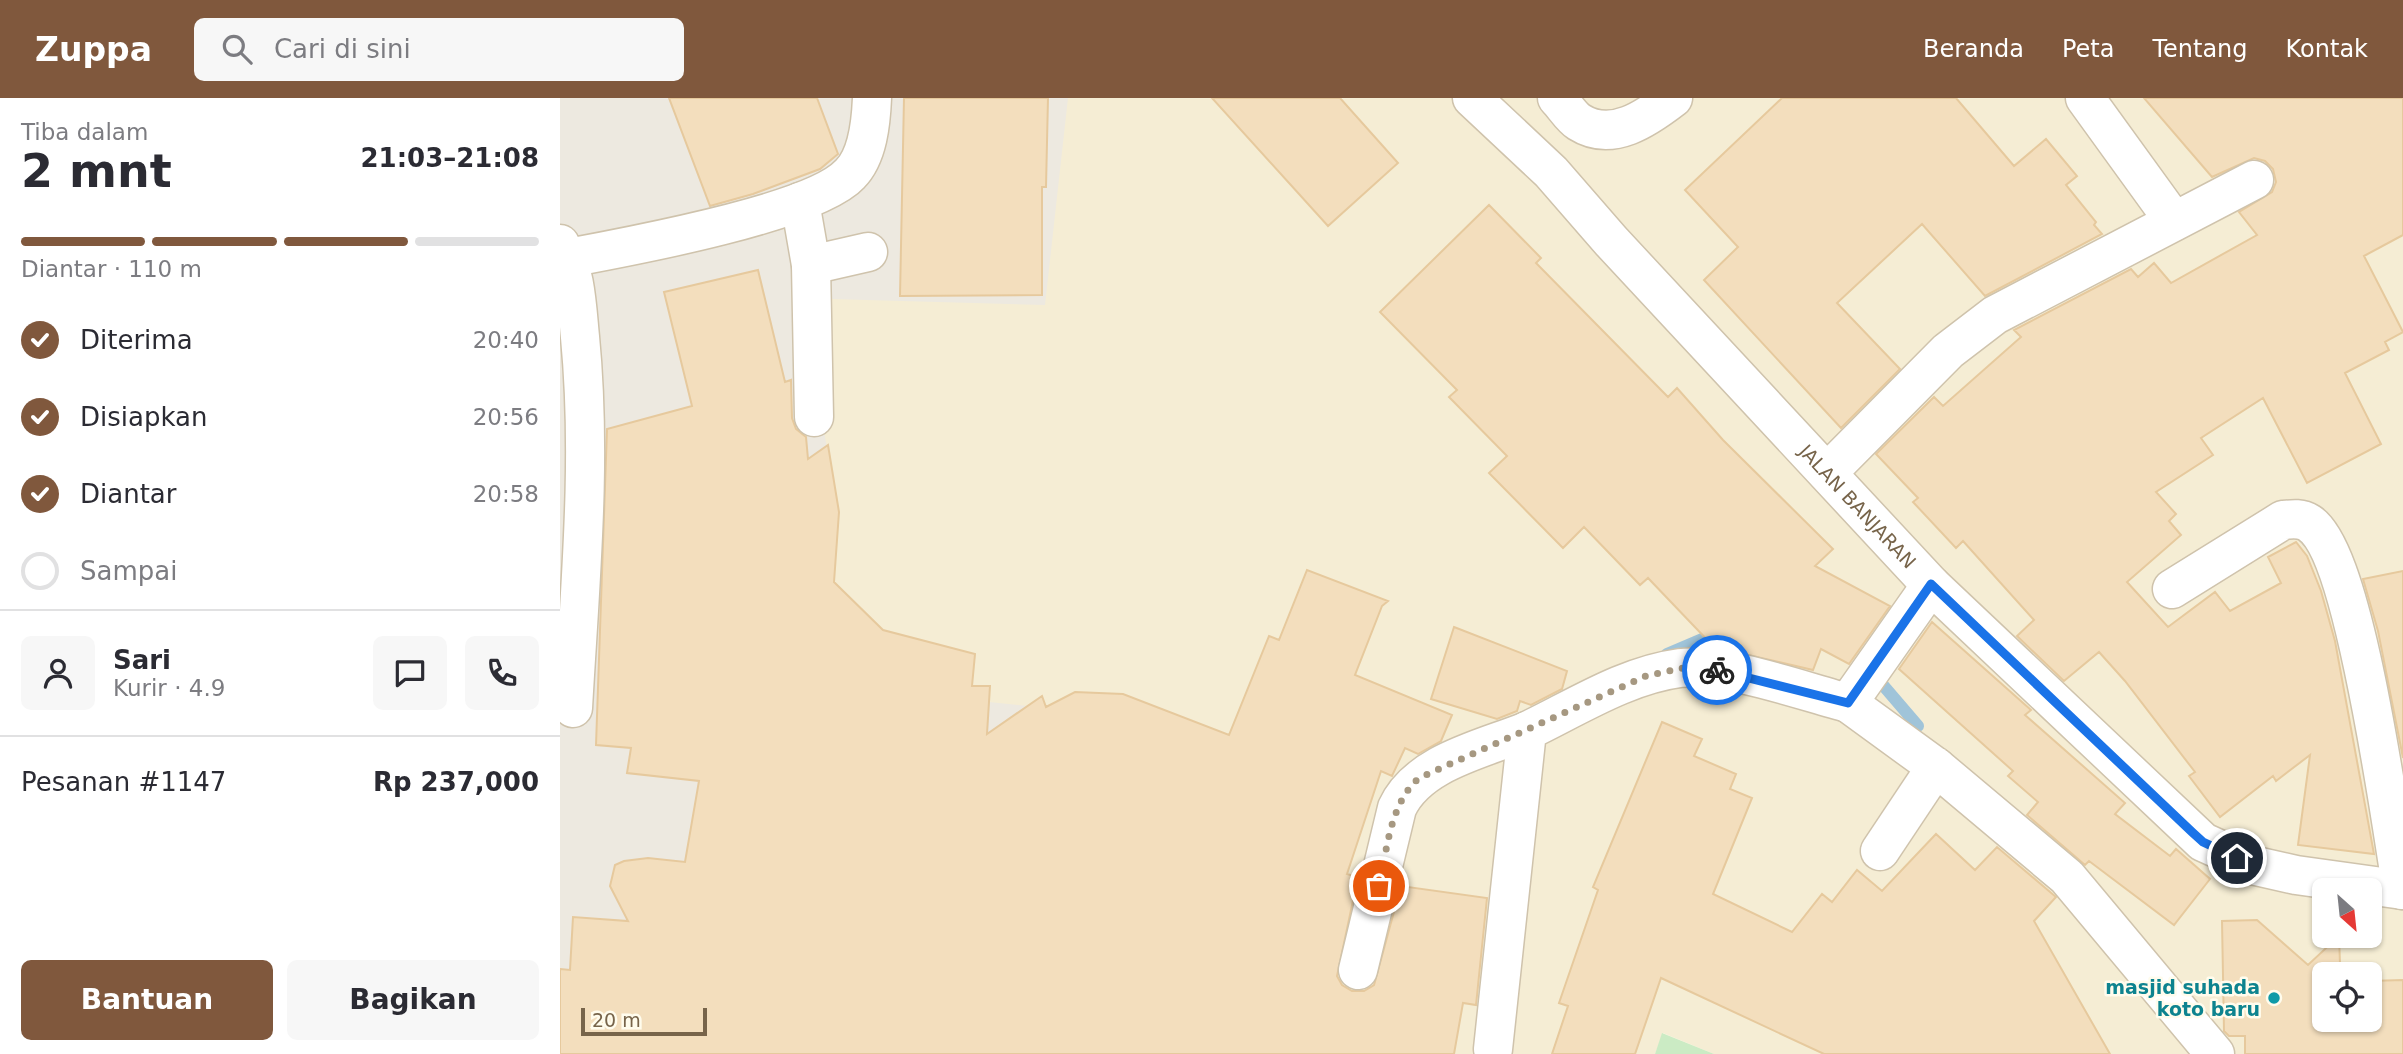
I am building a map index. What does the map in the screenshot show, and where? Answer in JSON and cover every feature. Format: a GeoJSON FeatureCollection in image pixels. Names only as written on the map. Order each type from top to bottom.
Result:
{"type":"FeatureCollection","features":[{"type":"Feature","properties":{"kind":"street"},"geometry":{"type":"LineString","coordinates":[[573,708],[586,423],[578,319],[564,251],[650,242],[800,202],[829,190],[853,172],[861,158],[872,119],[872,98]]}},
{"type":"Feature","properties":{"kind":"street","name":"JALAN BANJARAN"},"geometry":{"type":"LineString","coordinates":[[1472,98],[1551,172],[1611,242],[1828,472],[1919,599],[2203,842],[2256,866],[2296,875],[2402,890]]}},
{"type":"Feature","properties":{"kind":"street"},"geometry":{"type":"LineString","coordinates":[[1557,98],[1578,122],[1596,129],[1615,130],[1652,114],[1673,98]]}},
{"type":"Feature","properties":{"kind":"street"},"geometry":{"type":"LineString","coordinates":[[2085,98],[2174,221]]}},
{"type":"Feature","properties":{"kind":"street"},"geometry":{"type":"LineString","coordinates":[[1828,472],[1948,351],[1971,332],[2028,296],[2254,180]]}},
{"type":"Feature","properties":{"kind":"street"},"geometry":{"type":"LineString","coordinates":[[800,202],[811,265],[814,418]]}},
{"type":"Feature","properties":{"kind":"street"},"geometry":{"type":"LineString","coordinates":[[811,265],[838,257],[868,253]]}},
{"type":"Feature","properties":{"kind":"street"},"geometry":{"type":"LineString","coordinates":[[2172,589],[2283,520],[2298,518],[2312,524],[2333,562],[2390,734],[2402,890]]}},
{"type":"Feature","properties":{"kind":"street"},"geometry":{"type":"LineString","coordinates":[[1856,691],[1919,599]]}},
{"type":"Feature","properties":{"kind":"street"},"geometry":{"type":"LineString","coordinates":[[1358,970],[1403,796],[1410,786],[1434,770],[1527,731],[1634,680],[1683,668],[1727,672],[1856,691],[1936,767],[2067,877],[2216,1054]]}},
{"type":"Feature","properties":{"kind":"street"},"geometry":{"type":"LineString","coordinates":[[1493,1049],[1527,731]]}},
{"type":"Feature","properties":{"kind":"street"},"geometry":{"type":"LineString","coordinates":[[1880,851],[1936,767]]}},
{"type":"Feature","properties":{"kind":"shaded area"},"geometry":{"type":"Polygon","coordinates":[[[560,98],[2403,98],[2403,1054],[1714,1054],[1663,1033],[1655,1054],[560,1054],[560,98]]]}},
{"type":"Feature","properties":{"kind":"shaded area"},"geometry":{"type":"Polygon","coordinates":[[[560,98],[1068,98],[1045,305],[831,299],[822,421],[839,512],[834,582],[883,630],[975,654],[972,686],[990,686],[989,702],[1028,706],[1042,696],[1049,715],[1061,715],[1063,698],[1075,692],[1123,694],[1242,740],[560,1054],[560,98]]]}},
{"type":"Feature","properties":{"kind":"green space"},"geometry":{"type":"Polygon","coordinates":[[[1662,1033],[1714,1054],[1655,1054],[1662,1033]]]}},
{"type":"Feature","properties":{"kind":"building"},"geometry":{"type":"Polygon","coordinates":[[[669,98],[817,98],[838,154],[820,169],[753,194],[710,206],[669,98]]]}},
{"type":"Feature","properties":{"kind":"building"},"geometry":{"type":"Polygon","coordinates":[[[904,98],[1048,98],[1046,187],[1042,187],[1042,295],[900,296],[904,98]]]}},
{"type":"Feature","properties":{"kind":"building"},"geometry":{"type":"Polygon","coordinates":[[[1212,98],[1340,98],[1398,163],[1328,226],[1212,98]]]}},
{"type":"Feature","properties":{"kind":"building"},"geometry":{"type":"Polygon","coordinates":[[[1782,98],[1956,98],[2014,166],[2046,139],[2077,176],[2066,185],[2096,222],[2094,225],[2102,234],[1985,296],[1922,224],[1837,303],[1900,369],[1841,428],[1704,280],[1738,247],[1685,190],[1782,98]]]}},
{"type":"Feature","properties":{"kind":"building"},"geometry":{"type":"Polygon","coordinates":[[[2144,98],[2403,98],[2403,235],[2364,256],[2403,332],[2385,342],[2389,350],[2345,373],[2381,444],[2307,483],[2263,398],[2201,438],[2213,455],[2156,492],[2176,514],[2169,521],[2181,535],[2127,582],[2168,627],[2215,592],[2230,611],[2281,583],[2268,557],[2296,542],[2307,556],[2321,591],[2335,641],[2374,854],[2298,845],[2310,755],[2276,781],[2273,776],[2220,817],[2189,776],[2195,772],[2125,681],[2099,652],[2064,681],[2017,636],[2034,620],[1963,541],[1956,548],[1913,502],[1918,498],[1876,454],[1934,397],[1943,406],[2021,337],[2014,330],[2131,269],[2138,277],[2154,263],[2171,283],[2257,235],[2239,212],[2272,192],[2276,182],[2273,169],[2265,161],[2254,158],[2212,177],[2144,98]]]}},
{"type":"Feature","properties":{"kind":"building"},"geometry":{"type":"Polygon","coordinates":[[[1489,205],[1541,258],[1536,263],[1668,397],[1677,388],[1723,440],[1833,549],[1815,566],[1890,606],[1849,664],[1821,649],[1813,670],[1714,647],[1648,578],[1640,585],[1584,527],[1563,548],[1489,473],[1507,456],[1449,397],[1457,390],[1380,312],[1489,205]]]}},
{"type":"Feature","properties":{"kind":"building"},"geometry":{"type":"Polygon","coordinates":[[[758,270],[785,382],[791,380],[792,418],[796,429],[806,437],[808,459],[828,445],[839,512],[834,582],[883,630],[975,654],[972,686],[990,686],[987,734],[1042,696],[1046,707],[1075,692],[1123,694],[1229,735],[1269,636],[1279,640],[1307,570],[1388,601],[1382,606],[1355,675],[1452,715],[1441,741],[1418,754],[1405,748],[1392,776],[1381,771],[1347,874],[1358,877],[1337,976],[1342,985],[1352,991],[1364,991],[1374,985],[1401,886],[1487,898],[1476,1005],[1463,1003],[1454,1054],[560,1054],[560,969],[570,970],[573,917],[628,921],[610,886],[615,865],[648,858],[685,862],[699,781],[627,773],[631,748],[596,745],[607,429],[692,406],[664,292],[758,270]]]}},
{"type":"Feature","properties":{"kind":"building"},"geometry":{"type":"Polygon","coordinates":[[[2403,571],[2403,758],[2378,631],[2363,579],[2403,571]]]}},
{"type":"Feature","properties":{"kind":"building"},"geometry":{"type":"Polygon","coordinates":[[[1932,622],[2031,710],[2025,715],[2125,803],[2115,814],[2170,856],[2176,849],[2210,879],[2174,925],[2089,861],[2085,865],[2027,815],[2038,802],[2008,776],[2013,771],[1899,669],[1932,622]]]}},
{"type":"Feature","properties":{"kind":"building"},"geometry":{"type":"Polygon","coordinates":[[[1454,627],[1567,671],[1562,689],[1531,705],[1520,701],[1517,711],[1497,719],[1431,699],[1454,627]]]}},
{"type":"Feature","properties":{"kind":"building"},"geometry":{"type":"Polygon","coordinates":[[[1662,722],[1702,739],[1694,756],[1736,774],[1730,789],[1752,798],[1713,894],[1792,932],[1822,894],[1832,902],[1857,870],[1882,891],[1936,834],[1975,870],[1997,847],[2056,897],[2034,921],[2110,1054],[1824,1054],[1661,978],[1635,1054],[1552,1054],[1568,1006],[1559,1003],[1598,890],[1593,887],[1662,722]]]}},
{"type":"Feature","properties":{"kind":"building","name":"masjid suhada koto baru"},"geometry":{"type":"Polygon","coordinates":[[[2257,920],[2308,965],[2326,948],[2339,948],[2340,962],[2312,962],[2312,1032],[2382,1032],[2382,981],[2403,980],[2403,1054],[2245,1054],[2245,1036],[2229,1036],[2224,1031],[2222,921],[2257,920]]]}},
{"type":"Feature","properties":{"kind":"waterway"},"geometry":{"type":"LineString","coordinates":[[1667,654],[1721,631]]}},
{"type":"Feature","properties":{"kind":"waterway"},"geometry":{"type":"LineString","coordinates":[[1882,684],[1918,726]]}},
{"type":"Feature","properties":{"kind":"way so far"},"geometry":{"type":"LineString","coordinates":[[1379,886],[1397,808],[1410,786],[1419,778],[1646,676],[1683,668],[1717,670]]}},
{"type":"Feature","properties":{"kind":"place","name":"masjid suhada koto baru"},"geometry":{"type":"Point","coordinates":[2274,998]}},
{"type":"Feature","properties":{"kind":"route"},"geometry":{"type":"LineString","coordinates":[[1717,670],[1848,703],[1931,584],[2132,778],[2203,842],[2237,858]]}}]}
